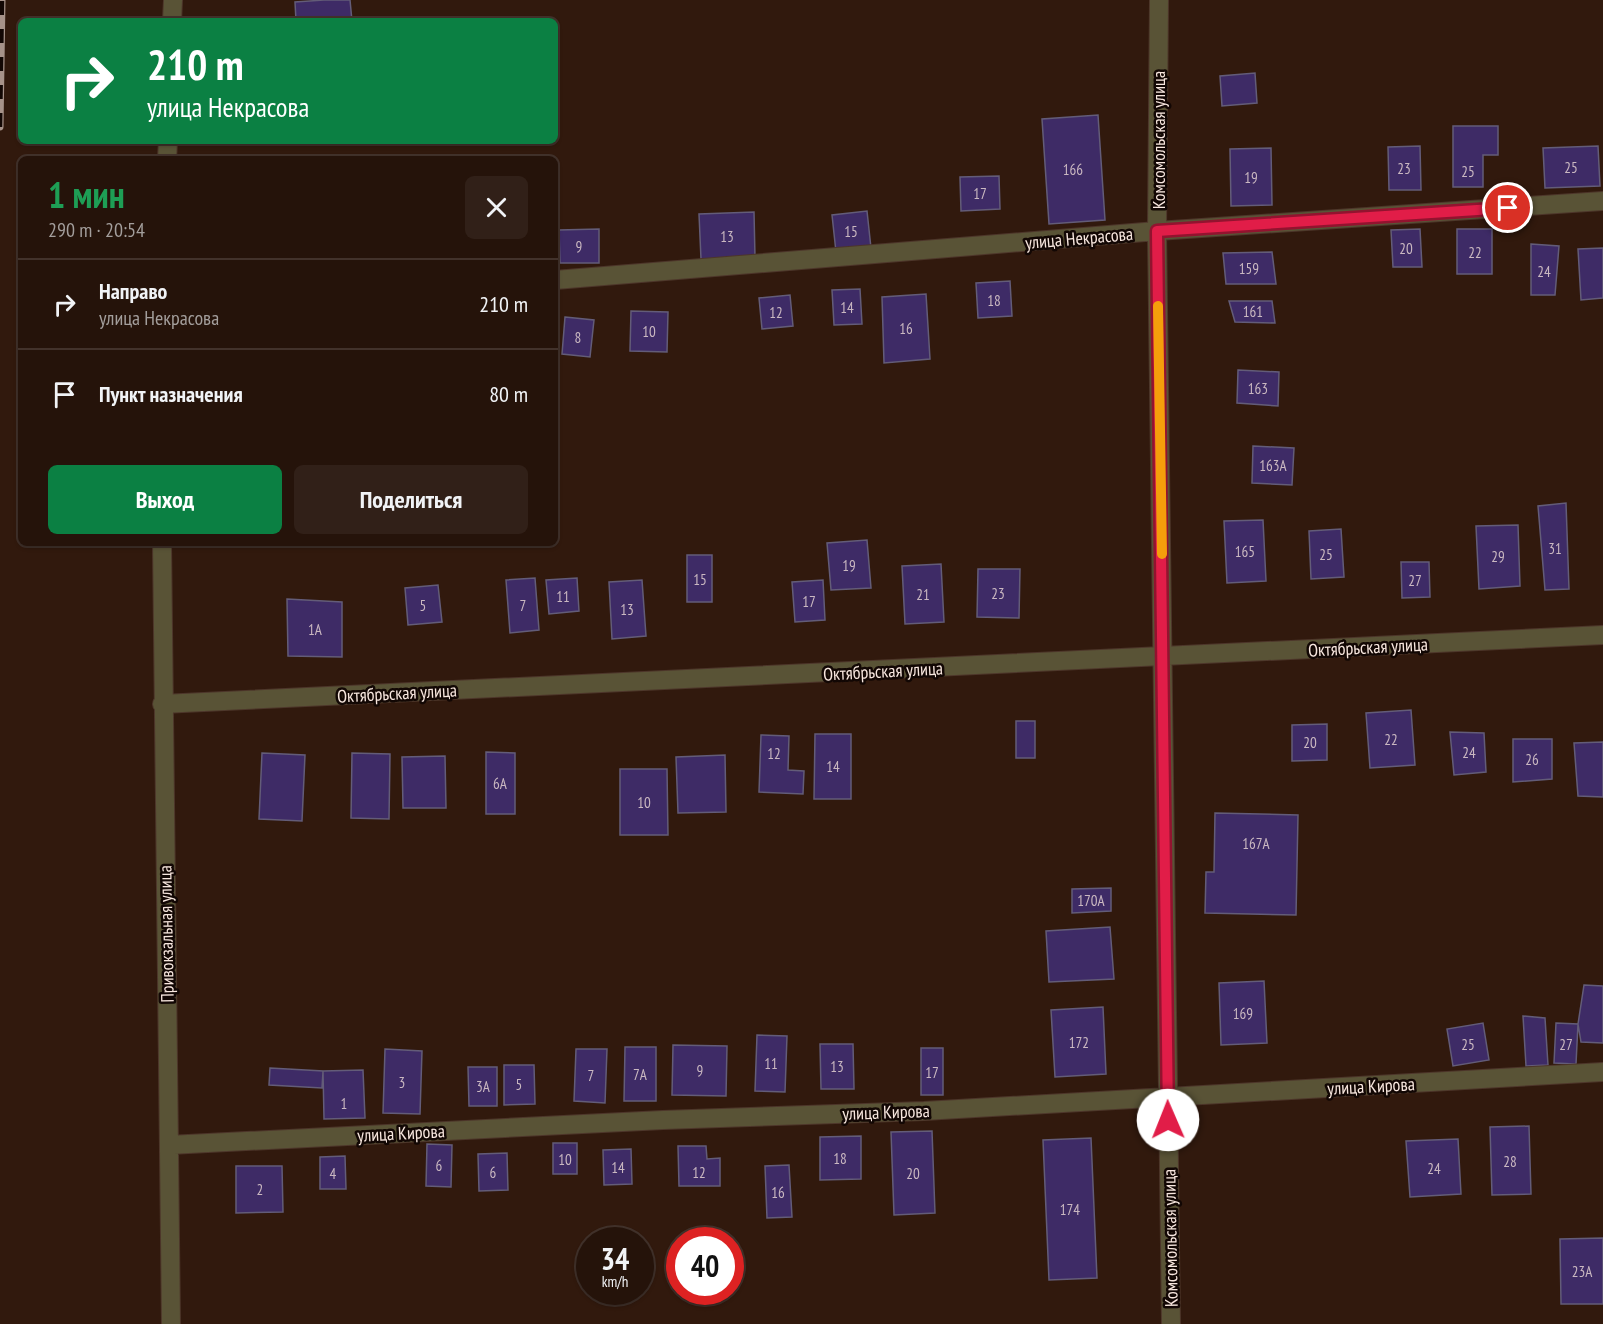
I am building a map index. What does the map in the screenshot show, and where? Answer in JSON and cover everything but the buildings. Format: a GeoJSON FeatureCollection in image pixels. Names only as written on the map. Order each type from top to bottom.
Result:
{"type":"FeatureCollection","features":[{"type":"Feature","properties":{"kind":"street"},"geometry":{"type":"LineString","coordinates":[[172,18],[173,0]]}},
{"type":"Feature","properties":{"kind":"street","name":"Комсомольская улица"},"geometry":{"type":"LineString","coordinates":[[1159,0],[1157,231],[1171,1324]]}},
{"type":"Feature","properties":{"kind":"street","name":"улица Некрасова"},"geometry":{"type":"LineString","coordinates":[[558,280],[1157,231],[1603,201]]}},
{"type":"Feature","properties":{"kind":"street","name":"Привокзальная улица"},"geometry":{"type":"LineString","coordinates":[[162,546],[162,704],[171,1324]]}},
{"type":"Feature","properties":{"kind":"street","name":"Октябрьская улица"},"geometry":{"type":"LineString","coordinates":[[162,704],[1164,658],[1603,635]]}},
{"type":"Feature","properties":{"kind":"street","name":"улица Кирова"},"geometry":{"type":"LineString","coordinates":[[169,1145],[1167,1098],[1603,1072]]}},
{"type":"Feature","properties":{"kind":"railway"},"geometry":{"type":"LineString","coordinates":[[0,127],[2,0]]}},
{"type":"Feature","properties":{"kind":"slow traffic"},"geometry":{"type":"LineString","coordinates":[[1158,306],[1162,554]]}},
{"type":"Feature","properties":{"kind":"route"},"geometry":{"type":"LineString","coordinates":[[1168,1120],[1157,231],[1508,208]]}}]}
